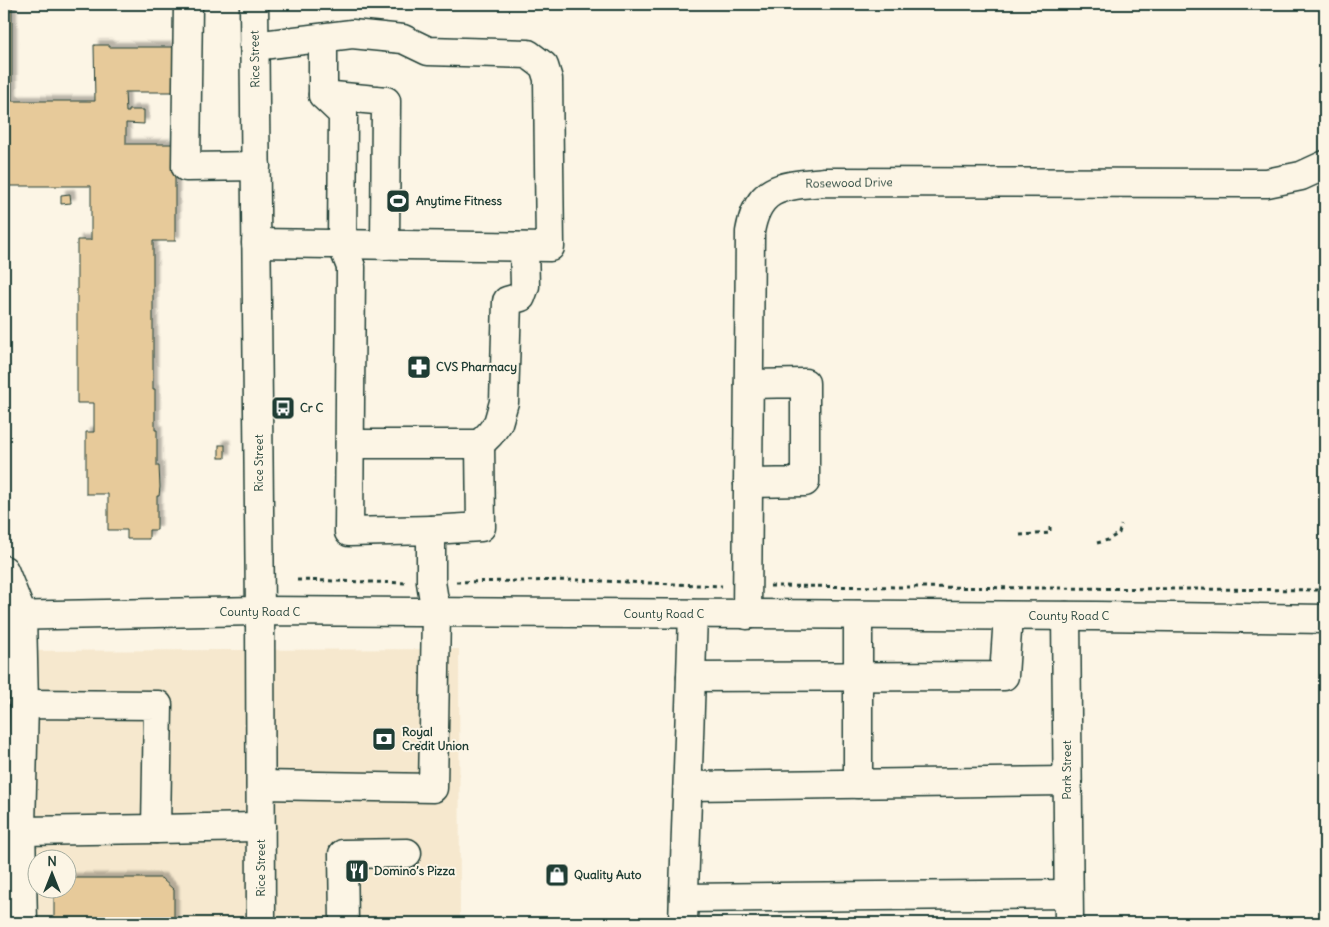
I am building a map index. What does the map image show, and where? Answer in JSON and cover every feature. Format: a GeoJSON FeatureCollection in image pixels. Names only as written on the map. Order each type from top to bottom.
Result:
{"type":"FeatureCollection","features":[{"type":"Feature","properties":{"kind":"main road"},"geometry":{"type":"LineString","coordinates":[[188,4],[186,167],[256,166]]}},
{"type":"Feature","properties":{"kind":"main road","name":"Rice Street"},"geometry":{"type":"LineString","coordinates":[[254,4],[261,923]]}},
{"type":"Feature","properties":{"kind":"main road"},"geometry":{"type":"LineString","coordinates":[[254,46],[352,34],[403,38],[428,51],[528,54],[544,66],[548,79],[550,248],[256,242]]}},
{"type":"Feature","properties":{"kind":"main road"},"geometry":{"type":"LineString","coordinates":[[323,39],[323,95],[343,114],[342,244],[351,267],[349,532],[480,527],[480,444]]}},
{"type":"Feature","properties":{"kind":"main road"},"geometry":{"type":"LineString","coordinates":[[323,95],[386,101],[385,245]]}},
{"type":"Feature","properties":{"kind":"main road","name":"Rosewood Drive"},"geometry":{"type":"LineString","coordinates":[[748,615],[750,232],[756,209],[760,202],[773,191],[788,185],[825,182],[1267,183],[1301,176],[1325,165]]}},
{"type":"Feature","properties":{"kind":"main road"},"geometry":{"type":"LineString","coordinates":[[350,444],[480,444],[490,434],[498,422],[504,402],[506,301],[521,297],[525,286],[524,247]]}},
{"type":"Feature","properties":{"kind":"main road"},"geometry":{"type":"LineString","coordinates":[[748,483],[805,482],[805,383],[749,384]]}},
{"type":"Feature","properties":{"kind":"main road"},"geometry":{"type":"LineString","coordinates":[[261,785],[434,788],[436,613],[431,582],[431,530]]}},
{"type":"Feature","properties":{"kind":"main road"},"geometry":{"type":"LineString","coordinates":[[4,570],[13,616],[24,704],[21,831],[23,923]]}},
{"type":"Feature","properties":{"kind":"main road","name":"County Road C"},"geometry":{"type":"LineString","coordinates":[[13,616],[260,611],[1325,619]]}},
{"type":"Feature","properties":{"kind":"main road"},"geometry":{"type":"LineString","coordinates":[[693,614],[683,911],[1068,894]]}},
{"type":"Feature","properties":{"kind":"main road"},"geometry":{"type":"LineString","coordinates":[[858,615],[858,784]]}},
{"type":"Feature","properties":{"kind":"main road"},"geometry":{"type":"LineString","coordinates":[[691,677],[1004,676],[1008,616]]}},
{"type":"Feature","properties":{"kind":"main road","name":"Park Street"},"geometry":{"type":"LineString","coordinates":[[1066,616],[1069,923]]}},
{"type":"Feature","properties":{"kind":"main road"},"geometry":{"type":"LineString","coordinates":[[24,704],[158,705],[156,829]]}},
{"type":"Feature","properties":{"kind":"main road"},"geometry":{"type":"LineString","coordinates":[[688,786],[1067,780]]}},
{"type":"Feature","properties":{"kind":"main road"},"geometry":{"type":"LineString","coordinates":[[21,831],[261,827]]}},
{"type":"Feature","properties":{"kind":"main road"},"geometry":{"type":"LineString","coordinates":[[344,923],[343,854],[407,853]]}},
{"type":"Feature","properties":{"kind":"path"},"geometry":{"type":"LineString","coordinates":[[1097,543],[1119,534],[1121,525]]}},
{"type":"Feature","properties":{"kind":"path"},"geometry":{"type":"LineString","coordinates":[[1020,535],[1050,534],[1050,526]]}},
{"type":"Feature","properties":{"kind":"path"},"geometry":{"type":"LineString","coordinates":[[298,580],[431,582],[578,580],[722,586]]}},
{"type":"Feature","properties":{"kind":"path"},"geometry":{"type":"LineString","coordinates":[[772,586],[1325,590]]}},
{"type":"Feature","properties":{"kind":"shaded area"},"geometry":{"type":"Polygon","coordinates":[[[459,649],[460,923],[8,923],[4,811],[4,651],[459,649]]]}},
{"type":"Feature","properties":{"kind":"building"},"geometry":{"type":"Polygon","coordinates":[[[4,4],[12,4],[12,101],[95,101],[94,45],[109,45],[109,47],[175,47],[175,92],[125,92],[126,112],[129,112],[129,110],[144,110],[144,124],[126,123],[126,144],[175,144],[175,241],[153,241],[153,389],[155,389],[155,430],[157,430],[157,466],[159,466],[160,487],[159,496],[157,496],[157,530],[149,530],[149,539],[127,539],[127,530],[108,530],[108,494],[86,494],[86,432],[94,432],[94,403],[77,403],[77,240],[91,240],[91,186],[4,186],[4,4]]]}},
{"type":"Feature","properties":{"kind":"building"},"geometry":{"type":"Polygon","coordinates":[[[70,194],[71,203],[61,204],[61,195],[70,194]]]}},
{"type":"Feature","properties":{"kind":"building"},"geometry":{"type":"Polygon","coordinates":[[[219,445],[225,445],[225,458],[219,458],[219,445]]]}},
{"type":"Feature","properties":{"kind":"building"},"geometry":{"type":"Polygon","coordinates":[[[78,878],[161,878],[174,890],[174,923],[54,923],[54,900],[78,900],[78,878]]]}},
{"type":"Feature","properties":{"kind":"place","name":"Anytime Fitness"},"geometry":{"type":"Point","coordinates":[398,201]}},
{"type":"Feature","properties":{"kind":"place","name":"CVS Pharmacy"},"geometry":{"type":"Point","coordinates":[419,367]}},
{"type":"Feature","properties":{"kind":"place","name":"Cr C"},"geometry":{"type":"Point","coordinates":[283,408]}},
{"type":"Feature","properties":{"kind":"place","name":"Royal Credit Union"},"geometry":{"type":"Point","coordinates":[384,739]}},
{"type":"Feature","properties":{"kind":"place","name":"Domino’s Pizza"},"geometry":{"type":"Point","coordinates":[357,871]}},
{"type":"Feature","properties":{"kind":"place","name":"Quality Auto"},"geometry":{"type":"Point","coordinates":[557,875]}}]}
